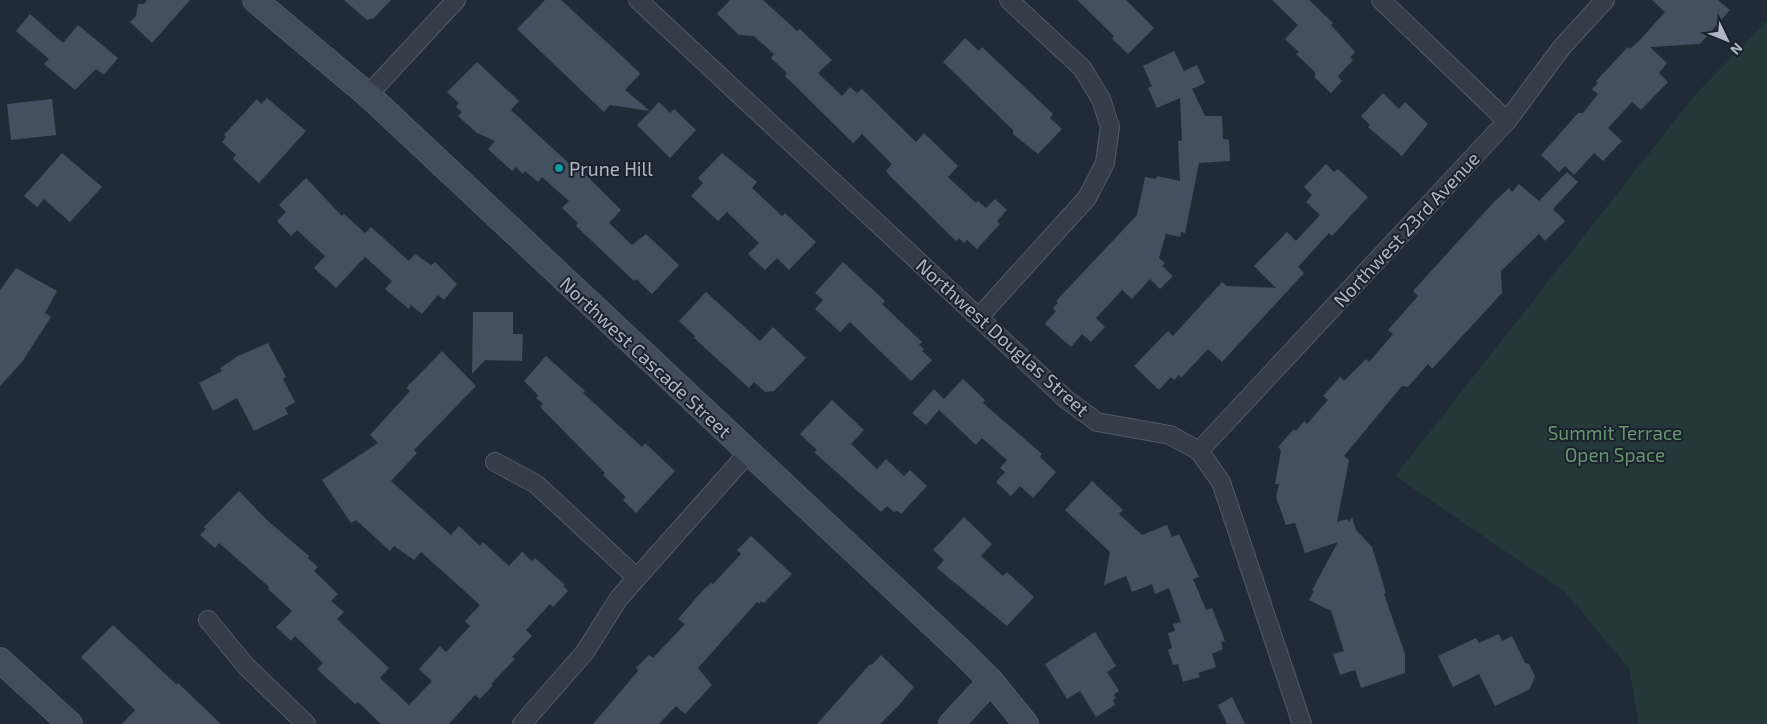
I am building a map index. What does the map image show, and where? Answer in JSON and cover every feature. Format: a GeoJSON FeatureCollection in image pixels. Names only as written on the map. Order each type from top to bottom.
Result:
{"type":"FeatureCollection","features":[{"type":"Feature","properties":{"kind":"street","name":"Northwest Cascade Street"},"geometry":{"type":"LineString","coordinates":[[255,0],[368,95],[991,681],[1026,724]]}},
{"type":"Feature","properties":{"kind":"street"},"geometry":{"type":"LineString","coordinates":[[368,95],[456,0]]}},
{"type":"Feature","properties":{"kind":"street","name":"Northwest Douglas Street"},"geometry":{"type":"LineString","coordinates":[[638,0],[1067,400],[1097,422],[1170,435],[1199,451],[1221,482],[1302,724]]}},
{"type":"Feature","properties":{"kind":"street"},"geometry":{"type":"LineString","coordinates":[[979,317],[1087,198],[1105,163],[1110,127],[1102,98],[1082,68],[1009,0]]}},
{"type":"Feature","properties":{"kind":"street"},"geometry":{"type":"LineString","coordinates":[[1381,0],[1507,120]]}},
{"type":"Feature","properties":{"kind":"street","name":"Northwest 23rd Avenue"},"geometry":{"type":"LineString","coordinates":[[1199,451],[1507,120],[1562,47],[1605,0]]}},
{"type":"Feature","properties":{"kind":"street"},"geometry":{"type":"LineString","coordinates":[[522,724],[585,652],[609,612],[636,577],[748,453]]}},
{"type":"Feature","properties":{"kind":"street"},"geometry":{"type":"LineString","coordinates":[[495,462],[536,484],[636,577]]}},
{"type":"Feature","properties":{"kind":"street"},"geometry":{"type":"LineString","coordinates":[[208,620],[251,671],[306,724]]}},
{"type":"Feature","properties":{"kind":"street"},"geometry":{"type":"LineString","coordinates":[[0,660],[70,724]]}},
{"type":"Feature","properties":{"kind":"street"},"geometry":{"type":"LineString","coordinates":[[951,724],[991,681]]}},
{"type":"Feature","properties":{"kind":"green space","name":"Summit Terrace Open Space"},"geometry":{"type":"Polygon","coordinates":[[[1767,21],[1767,724],[1639,724],[1629,668],[1564,591],[1395,476],[1695,95],[1767,21]]]}},
{"type":"Feature","properties":{"kind":"building"},"geometry":{"type":"Polygon","coordinates":[[[147,0],[190,0],[152,43],[130,22],[136,16],[138,4],[144,4],[147,0]]]}},
{"type":"Feature","properties":{"kind":"building"},"geometry":{"type":"Polygon","coordinates":[[[344,0],[391,0],[374,18],[367,20],[344,0]]]}},
{"type":"Feature","properties":{"kind":"building"},"geometry":{"type":"Polygon","coordinates":[[[545,0],[561,0],[638,71],[640,74],[625,90],[650,111],[610,105],[604,112],[517,29],[545,0]]]}},
{"type":"Feature","properties":{"kind":"building"},"geometry":{"type":"Polygon","coordinates":[[[730,0],[763,0],[797,31],[800,29],[832,60],[818,73],[842,96],[850,87],[857,93],[862,89],[916,142],[924,133],[958,166],[948,177],[976,203],[978,201],[986,208],[995,199],[1007,210],[997,221],[1000,224],[977,249],[967,240],[964,243],[959,238],[956,241],[888,174],[886,171],[892,164],[862,134],[853,143],[785,76],[787,73],[771,58],[774,54],[754,36],[739,35],[717,14],[730,0]]]}},
{"type":"Feature","properties":{"kind":"building"},"geometry":{"type":"Polygon","coordinates":[[[1077,0],[1126,0],[1154,28],[1128,54],[1112,39],[1114,36],[1077,0]]]}},
{"type":"Feature","properties":{"kind":"building"},"geometry":{"type":"Polygon","coordinates":[[[1272,0],[1309,0],[1333,23],[1331,25],[1355,52],[1350,57],[1353,60],[1338,76],[1342,81],[1331,93],[1315,78],[1315,72],[1296,54],[1299,52],[1285,39],[1298,25],[1272,0]]]}},
{"type":"Feature","properties":{"kind":"building"},"geometry":{"type":"Polygon","coordinates":[[[1652,0],[1718,0],[1730,10],[1700,44],[1650,47],[1667,63],[1659,73],[1668,82],[1641,110],[1632,102],[1608,128],[1622,141],[1603,161],[1594,153],[1574,175],[1565,166],[1559,172],[1541,155],[1578,113],[1583,113],[1598,94],[1592,89],[1598,83],[1596,81],[1628,47],[1630,49],[1640,40],[1665,12],[1652,0]]]}},
{"type":"Feature","properties":{"kind":"building"},"geometry":{"type":"Polygon","coordinates":[[[30,14],[63,43],[78,25],[118,58],[104,75],[96,69],[75,90],[44,64],[49,59],[16,31],[30,14]]]}},
{"type":"Feature","properties":{"kind":"building"},"geometry":{"type":"Polygon","coordinates":[[[965,38],[979,51],[982,47],[1053,114],[1050,118],[1062,129],[1038,154],[1013,134],[1013,130],[943,62],[965,38]]]}},
{"type":"Feature","properties":{"kind":"building"},"geometry":{"type":"Polygon","coordinates":[[[1174,51],[1184,71],[1197,65],[1205,83],[1192,89],[1205,116],[1222,116],[1223,139],[1229,140],[1230,161],[1199,163],[1185,233],[1181,232],[1180,237],[1166,234],[1159,258],[1165,263],[1162,266],[1173,276],[1160,289],[1150,279],[1132,299],[1122,290],[1096,318],[1105,327],[1091,342],[1082,334],[1071,347],[1045,324],[1056,311],[1053,308],[1058,303],[1056,301],[1137,215],[1145,177],[1156,179],[1157,176],[1180,181],[1178,141],[1182,141],[1180,98],[1157,108],[1148,88],[1152,86],[1143,66],[1174,51]]]}},
{"type":"Feature","properties":{"kind":"building"},"geometry":{"type":"Polygon","coordinates":[[[477,62],[519,101],[511,110],[575,169],[577,166],[621,210],[609,223],[632,245],[646,234],[679,265],[652,294],[636,279],[634,281],[576,226],[578,223],[562,208],[569,201],[542,177],[538,182],[525,171],[523,174],[516,167],[512,171],[488,149],[495,141],[477,133],[458,116],[462,112],[456,107],[459,103],[447,92],[477,62]]]}},
{"type":"Feature","properties":{"kind":"building"},"geometry":{"type":"Polygon","coordinates":[[[1383,93],[1399,109],[1405,102],[1428,124],[1402,156],[1368,127],[1370,125],[1361,116],[1383,93]]]}},
{"type":"Feature","properties":{"kind":"building"},"geometry":{"type":"Polygon","coordinates":[[[267,98],[306,131],[259,183],[233,159],[236,155],[222,142],[226,137],[224,135],[257,99],[261,104],[267,98]]]}},
{"type":"Feature","properties":{"kind":"building"},"geometry":{"type":"Polygon","coordinates":[[[52,99],[56,135],[11,140],[7,104],[52,99]]]}},
{"type":"Feature","properties":{"kind":"building"},"geometry":{"type":"Polygon","coordinates":[[[659,102],[670,113],[674,109],[696,130],[670,158],[637,125],[659,102]]]}},
{"type":"Feature","properties":{"kind":"building"},"geometry":{"type":"Polygon","coordinates":[[[62,153],[102,187],[70,222],[44,199],[37,207],[24,196],[62,153]]]}},
{"type":"Feature","properties":{"kind":"building"},"geometry":{"type":"Polygon","coordinates":[[[722,153],[757,182],[752,188],[782,216],[785,213],[816,242],[789,270],[777,258],[765,270],[748,254],[759,243],[727,212],[718,221],[691,196],[703,183],[698,178],[722,153]]]}},
{"type":"Feature","properties":{"kind":"building"},"geometry":{"type":"Polygon","coordinates":[[[1326,164],[1334,172],[1338,169],[1368,197],[1332,236],[1329,233],[1298,267],[1304,273],[1222,362],[1208,349],[1181,378],[1179,375],[1174,380],[1171,377],[1159,390],[1134,366],[1168,331],[1173,336],[1222,282],[1227,286],[1276,288],[1254,266],[1287,232],[1296,241],[1320,215],[1306,202],[1312,195],[1304,187],[1326,164]]]}},
{"type":"Feature","properties":{"kind":"building"},"geometry":{"type":"Polygon","coordinates":[[[1567,172],[1578,182],[1553,209],[1565,221],[1545,241],[1539,234],[1501,271],[1502,293],[1432,369],[1428,364],[1408,387],[1402,386],[1344,456],[1349,460],[1337,522],[1348,519],[1349,522],[1352,517],[1356,530],[1372,547],[1386,593],[1384,594],[1405,654],[1405,673],[1361,688],[1355,670],[1340,675],[1333,654],[1344,651],[1331,611],[1309,600],[1314,591],[1312,590],[1338,542],[1305,553],[1295,523],[1286,525],[1276,497],[1279,484],[1275,484],[1281,450],[1278,447],[1304,421],[1307,424],[1328,400],[1323,396],[1340,377],[1344,381],[1366,359],[1369,362],[1393,334],[1388,330],[1418,296],[1413,291],[1494,202],[1509,188],[1512,192],[1519,184],[1539,201],[1567,172]]]}},
{"type":"Feature","properties":{"kind":"building"},"geometry":{"type":"Polygon","coordinates":[[[306,178],[342,216],[344,214],[365,233],[371,227],[409,261],[415,254],[431,265],[435,262],[457,284],[444,300],[438,295],[422,314],[411,305],[409,309],[385,289],[392,281],[365,257],[336,288],[314,268],[325,256],[297,230],[291,236],[277,221],[286,212],[279,205],[306,178]]]}},
{"type":"Feature","properties":{"kind":"building"},"geometry":{"type":"Polygon","coordinates":[[[843,262],[885,301],[882,304],[922,342],[919,345],[924,349],[922,351],[932,360],[911,381],[850,322],[840,332],[815,309],[823,300],[815,293],[843,262]]]}},
{"type":"Feature","properties":{"kind":"building"},"geometry":{"type":"Polygon","coordinates":[[[16,268],[57,291],[45,313],[51,317],[22,362],[0,386],[0,290],[16,268]]]}},
{"type":"Feature","properties":{"kind":"building"},"geometry":{"type":"Polygon","coordinates":[[[706,292],[760,341],[773,327],[806,358],[774,391],[765,392],[754,382],[749,388],[694,338],[695,336],[679,321],[706,292]]]}},
{"type":"Feature","properties":{"kind":"building"},"geometry":{"type":"Polygon","coordinates":[[[473,312],[513,312],[513,334],[523,334],[522,361],[485,360],[472,374],[473,312]]]}},
{"type":"Feature","properties":{"kind":"building"},"geometry":{"type":"Polygon","coordinates":[[[268,343],[286,377],[283,379],[295,402],[285,408],[288,414],[254,431],[237,398],[213,411],[199,383],[222,371],[220,368],[238,356],[268,343]]]}},
{"type":"Feature","properties":{"kind":"building"},"geometry":{"type":"Polygon","coordinates":[[[442,351],[476,386],[414,450],[417,453],[391,481],[451,535],[459,526],[480,546],[483,542],[509,566],[522,552],[532,561],[535,558],[565,585],[563,586],[568,591],[553,607],[550,604],[526,630],[532,636],[512,657],[515,659],[491,684],[493,685],[480,699],[475,695],[449,724],[381,724],[358,702],[355,704],[317,669],[323,663],[295,636],[291,641],[276,627],[292,611],[268,589],[269,587],[219,543],[215,548],[200,535],[206,529],[204,527],[239,491],[267,520],[309,556],[308,558],[318,567],[314,571],[338,594],[331,601],[344,612],[337,619],[389,668],[380,678],[409,705],[432,681],[419,669],[440,646],[446,652],[470,626],[465,621],[480,605],[421,552],[414,560],[394,546],[390,551],[356,520],[351,523],[322,480],[378,443],[370,435],[410,391],[406,388],[442,351]]]}},
{"type":"Feature","properties":{"kind":"building"},"geometry":{"type":"Polygon","coordinates":[[[546,356],[642,447],[645,443],[675,471],[636,513],[623,500],[626,497],[603,475],[605,473],[540,407],[543,404],[536,398],[538,395],[524,381],[546,356]]]}},
{"type":"Feature","properties":{"kind":"building"},"geometry":{"type":"Polygon","coordinates":[[[963,379],[985,400],[983,403],[1042,454],[1040,457],[1056,472],[1033,498],[1020,486],[1011,496],[996,482],[1005,472],[1000,468],[1007,460],[982,438],[976,445],[939,410],[926,425],[912,413],[934,389],[944,399],[963,379]]]}},
{"type":"Feature","properties":{"kind":"building"},"geometry":{"type":"Polygon","coordinates":[[[832,400],[864,430],[851,444],[877,469],[886,459],[904,476],[910,470],[927,486],[901,514],[898,511],[894,512],[887,506],[881,512],[814,452],[817,450],[800,434],[832,400]]]}},
{"type":"Feature","properties":{"kind":"building"},"geometry":{"type":"Polygon","coordinates":[[[1092,481],[1123,510],[1119,514],[1142,535],[1167,525],[1172,537],[1179,534],[1199,577],[1193,579],[1206,610],[1212,608],[1225,641],[1221,642],[1223,649],[1212,654],[1216,667],[1198,673],[1200,677],[1183,682],[1178,664],[1173,665],[1168,650],[1172,648],[1168,633],[1175,631],[1173,624],[1181,622],[1169,588],[1155,594],[1152,584],[1132,592],[1126,576],[1104,585],[1110,552],[1065,510],[1092,481]]]}},
{"type":"Feature","properties":{"kind":"building"},"geometry":{"type":"Polygon","coordinates":[[[964,517],[992,544],[981,556],[1003,576],[1007,572],[1034,597],[1007,626],[937,568],[944,560],[933,550],[964,517]]]}},
{"type":"Feature","properties":{"kind":"building"},"geometry":{"type":"Polygon","coordinates":[[[751,536],[792,574],[764,603],[761,601],[759,604],[757,602],[698,668],[712,685],[685,714],[676,706],[659,724],[593,724],[638,671],[636,668],[649,655],[653,658],[685,624],[678,619],[703,590],[711,583],[713,584],[741,554],[737,550],[751,536]]]}},
{"type":"Feature","properties":{"kind":"building"},"geometry":{"type":"Polygon","coordinates":[[[113,625],[221,724],[122,724],[135,710],[81,657],[113,625]]]}},
{"type":"Feature","properties":{"kind":"building"},"geometry":{"type":"Polygon","coordinates":[[[1095,632],[1116,666],[1107,672],[1119,691],[1114,694],[1116,698],[1113,700],[1115,705],[1096,717],[1080,691],[1067,699],[1045,664],[1095,632]]]}},
{"type":"Feature","properties":{"kind":"building"},"geometry":{"type":"Polygon","coordinates":[[[1499,634],[1502,641],[1512,636],[1525,663],[1529,664],[1535,676],[1530,689],[1495,706],[1479,674],[1453,687],[1438,656],[1476,638],[1479,643],[1499,634]]]}},
{"type":"Feature","properties":{"kind":"building"},"geometry":{"type":"Polygon","coordinates":[[[881,655],[914,687],[900,704],[880,724],[817,724],[870,664],[872,665],[881,655]]]}},
{"type":"Feature","properties":{"kind":"building"},"geometry":{"type":"Polygon","coordinates":[[[1232,697],[1245,724],[1227,724],[1218,705],[1232,697]]]}},
{"type":"Feature","properties":{"kind":"place","name":"Prune Hill"},"geometry":{"type":"Point","coordinates":[559,168]}}]}
